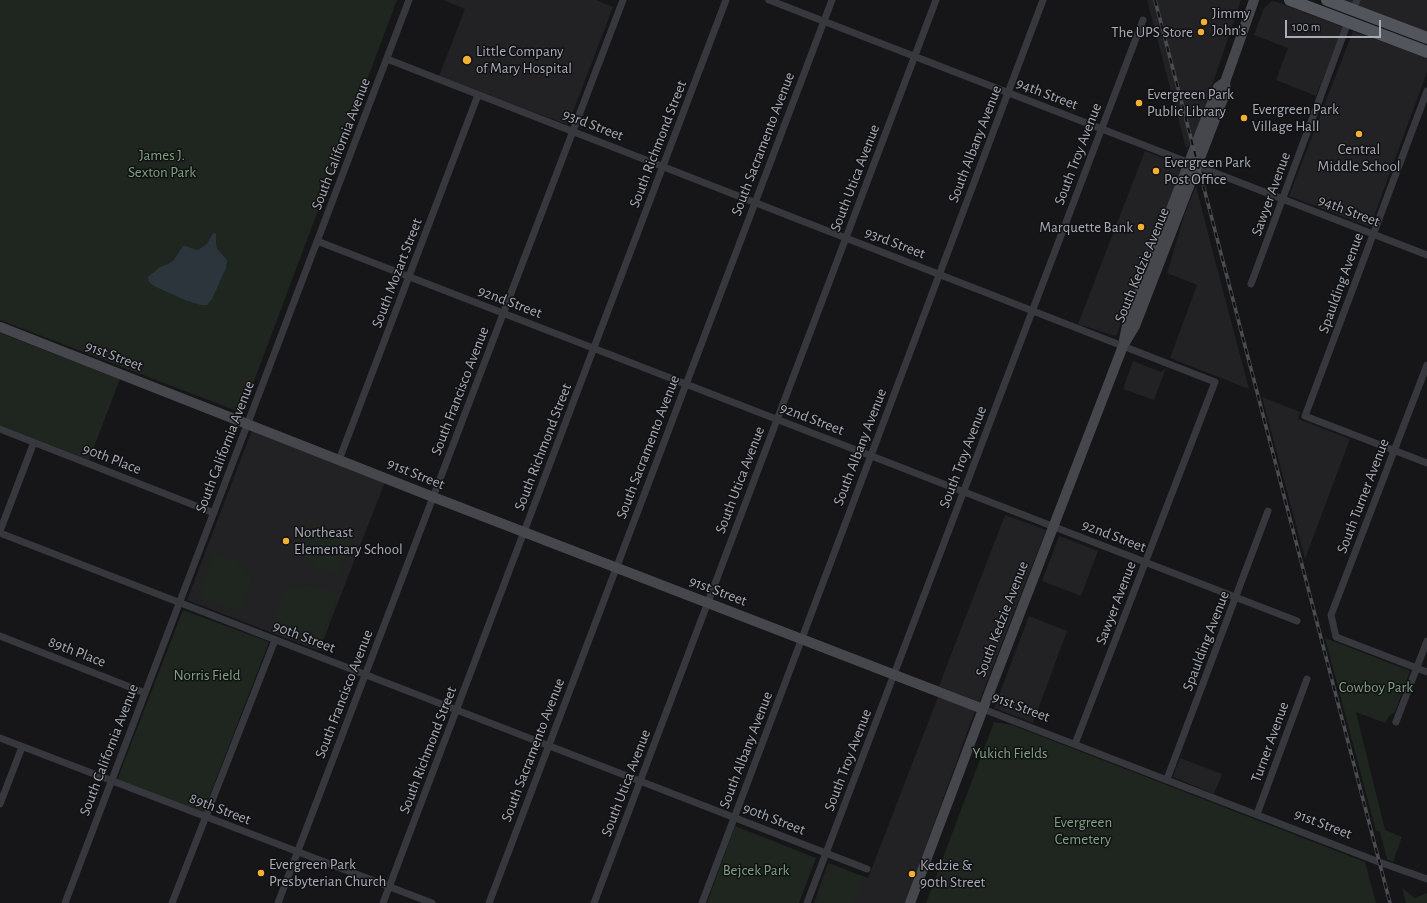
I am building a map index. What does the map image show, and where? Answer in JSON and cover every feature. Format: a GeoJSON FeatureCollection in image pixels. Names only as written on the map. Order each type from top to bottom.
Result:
{"type":"FeatureCollection","features":[{"type":"Feature","properties":{"kind":"main road"},"geometry":{"type":"LineString","coordinates":[[1290,0],[1427,52]]}},
{"type":"Feature","properties":{"kind":"main road"},"geometry":{"type":"LineString","coordinates":[[1328,0],[1355,5],[1427,38]]}},
{"type":"Feature","properties":{"kind":"street","name":"South California Avenue"},"geometry":{"type":"LineString","coordinates":[[65,903],[410,0]]}},
{"type":"Feature","properties":{"kind":"street","name":"South Francisco Avenue"},"geometry":{"type":"LineString","coordinates":[[278,903],[622,0]]}},
{"type":"Feature","properties":{"kind":"street","name":"South Richmond Street"},"geometry":{"type":"LineString","coordinates":[[383,903],[726,0]]}},
{"type":"Feature","properties":{"kind":"street","name":"94th Street"},"geometry":{"type":"LineString","coordinates":[[769,0],[1427,255]]}},
{"type":"Feature","properties":{"kind":"street","name":"South Sacramento Avenue"},"geometry":{"type":"LineString","coordinates":[[489,903],[832,0]]}},
{"type":"Feature","properties":{"kind":"street","name":"South Utica Avenue"},"geometry":{"type":"LineString","coordinates":[[594,903],[936,0]]}},
{"type":"Feature","properties":{"kind":"street","name":"South Albany Avenue"},"geometry":{"type":"LineString","coordinates":[[702,903],[1043,0]]}},
{"type":"Feature","properties":{"kind":"street","name":"South Kedzie Avenue"},"geometry":{"type":"LineString","coordinates":[[910,903],[1123,346],[1128,321],[1194,164],[1218,87],[1225,82],[1254,0]]}},
{"type":"Feature","properties":{"kind":"street","name":"South Troy Avenue"},"geometry":{"type":"LineString","coordinates":[[807,903],[1143,20]]}},
{"type":"Feature","properties":{"kind":"street","name":"Sawyer Avenue"},"geometry":{"type":"LineString","coordinates":[[1251,284],[1348,22]]}},
{"type":"Feature","properties":{"kind":"street","name":"93rd Street"},"geometry":{"type":"LineString","coordinates":[[387,59],[1214,382]]}},
{"type":"Feature","properties":{"kind":"street","name":"Spaulding Avenue"},"geometry":{"type":"LineString","coordinates":[[1394,450],[1305,416],[1427,91]]}},
{"type":"Feature","properties":{"kind":"street","name":"South Mozart Street"},"geometry":{"type":"LineString","coordinates":[[339,460],[478,95]]}},
{"type":"Feature","properties":{"kind":"street","name":"92nd Street"},"geometry":{"type":"LineString","coordinates":[[317,241],[1297,621]]}},
{"type":"Feature","properties":{"kind":"street","name":"91st Street"},"geometry":{"type":"LineString","coordinates":[[0,328],[616,568],[1167,779],[1379,862],[1427,879]]}},
{"type":"Feature","properties":{"kind":"street","name":"South Turner Avenue"},"geometry":{"type":"LineString","coordinates":[[1417,668],[1336,636],[1331,615],[1427,365]]}},
{"type":"Feature","properties":{"kind":"street","name":"Sawyer Avenue"},"geometry":{"type":"LineString","coordinates":[[1075,744],[1214,382]]}},
{"type":"Feature","properties":{"kind":"street","name":"90th Place"},"geometry":{"type":"LineString","coordinates":[[0,429],[214,513]]}},
{"type":"Feature","properties":{"kind":"street"},"geometry":{"type":"LineString","coordinates":[[0,532],[34,442]]}},
{"type":"Feature","properties":{"kind":"street"},"geometry":{"type":"LineString","coordinates":[[1394,450],[1427,463]]}},
{"type":"Feature","properties":{"kind":"street","name":"Spaulding Avenue"},"geometry":{"type":"LineString","coordinates":[[1167,779],[1268,511]]}},
{"type":"Feature","properties":{"kind":"street","name":"90th Street"},"geometry":{"type":"LineString","coordinates":[[0,532],[179,603],[866,869]]}},
{"type":"Feature","properties":{"kind":"street","name":"89th Place"},"geometry":{"type":"LineString","coordinates":[[0,636],[145,693]]}},
{"type":"Feature","properties":{"kind":"street"},"geometry":{"type":"LineString","coordinates":[[172,903],[275,640]]}},
{"type":"Feature","properties":{"kind":"street"},"geometry":{"type":"LineString","coordinates":[[1396,722],[1427,641]]}},
{"type":"Feature","properties":{"kind":"street"},"geometry":{"type":"LineString","coordinates":[[1417,668],[1427,672]]}},
{"type":"Feature","properties":{"kind":"street","name":"Turner Avenue"},"geometry":{"type":"LineString","coordinates":[[1257,814],[1307,679]]}},
{"type":"Feature","properties":{"kind":"street","name":"89th Street"},"geometry":{"type":"LineString","coordinates":[[0,738],[432,903]]}},
{"type":"Feature","properties":{"kind":"street"},"geometry":{"type":"LineString","coordinates":[[0,804],[22,747]]}},
{"type":"Feature","properties":{"kind":"shaded area"},"geometry":{"type":"Polygon","coordinates":[[[443,0],[596,0],[613,7],[568,125],[439,76],[465,9],[443,0]]]}},
{"type":"Feature","properties":{"kind":"shaded area"},"geometry":{"type":"Polygon","coordinates":[[[1147,0],[1241,0],[1193,142],[1186,148],[1147,0]]]}},
{"type":"Feature","properties":{"kind":"shaded area"},"geometry":{"type":"Polygon","coordinates":[[[1342,0],[1427,0],[1427,33],[1342,0]]]}},
{"type":"Feature","properties":{"kind":"shaded area"},"geometry":{"type":"Polygon","coordinates":[[[1272,1],[1343,27],[1316,96],[1276,80],[1288,48],[1254,35],[1264,8],[1272,1]]]}},
{"type":"Feature","properties":{"kind":"shaded area","name":"Central Middle School"},"geometry":{"type":"Polygon","coordinates":[[[1353,31],[1427,58],[1427,72],[1370,227],[1289,196],[1353,31]]]}},
{"type":"Feature","properties":{"kind":"shaded area"},"geometry":{"type":"Polygon","coordinates":[[[1145,151],[1177,164],[1181,169],[1181,173],[1116,336],[1078,324],[1145,151]]]}},
{"type":"Feature","properties":{"kind":"shaded area"},"geometry":{"type":"Polygon","coordinates":[[[1196,186],[1249,389],[1170,358],[1197,285],[1167,273],[1185,213],[1196,186]]]}},
{"type":"Feature","properties":{"kind":"shaded area"},"geometry":{"type":"Polygon","coordinates":[[[213,233],[216,234],[217,249],[227,260],[226,268],[212,299],[207,305],[187,301],[154,286],[149,282],[148,277],[160,267],[174,260],[183,246],[198,250],[207,244],[213,233]]]}},
{"type":"Feature","properties":{"kind":"shaded area"},"geometry":{"type":"Polygon","coordinates":[[[1133,361],[1161,372],[1166,368],[1154,400],[1123,389],[1133,361]]]}},
{"type":"Feature","properties":{"kind":"shaded area"},"geometry":{"type":"Polygon","coordinates":[[[1262,397],[1300,412],[1298,419],[1350,439],[1305,559],[1262,397]]]}},
{"type":"Feature","properties":{"kind":"shaded area","name":"Northeast Elementary School"},"geometry":{"type":"Polygon","coordinates":[[[252,430],[385,482],[319,651],[187,600],[252,430]]]}},
{"type":"Feature","properties":{"kind":"shaded area"},"geometry":{"type":"Polygon","coordinates":[[[1005,515],[1046,530],[979,702],[939,686],[1005,515]]]}},
{"type":"Feature","properties":{"kind":"shaded area"},"geometry":{"type":"Polygon","coordinates":[[[1059,536],[1098,551],[1081,596],[1042,581],[1059,536]]]}},
{"type":"Feature","properties":{"kind":"shaded area"},"geometry":{"type":"Polygon","coordinates":[[[1029,616],[1067,631],[1033,723],[994,708],[1029,616]]]}},
{"type":"Feature","properties":{"kind":"shaded area"},"geometry":{"type":"Polygon","coordinates":[[[938,697],[975,711],[905,903],[814,903],[828,863],[868,878],[938,697]]]}},
{"type":"Feature","properties":{"kind":"shaded area"},"geometry":{"type":"Polygon","coordinates":[[[1180,758],[1222,774],[1214,794],[1173,777],[1180,758]]]}},
{"type":"Feature","properties":{"kind":"green space","name":"James J. Sexton Park"},"geometry":{"type":"Polygon","coordinates":[[[0,0],[397,0],[242,413],[0,320],[0,0]]]}},
{"type":"Feature","properties":{"kind":"green space"},"geometry":{"type":"Polygon","coordinates":[[[0,333],[120,379],[89,460],[0,425],[0,333]]]}},
{"type":"Feature","properties":{"kind":"green space"},"geometry":{"type":"Polygon","coordinates":[[[313,521],[349,535],[351,540],[338,576],[318,568],[308,561],[304,550],[313,521]]]}},
{"type":"Feature","properties":{"kind":"green space"},"geometry":{"type":"Polygon","coordinates":[[[214,553],[235,561],[246,570],[251,581],[240,612],[201,597],[199,592],[214,553]]]}},
{"type":"Feature","properties":{"kind":"green space"},"geometry":{"type":"Polygon","coordinates":[[[298,585],[314,586],[338,594],[322,638],[316,641],[272,625],[281,600],[287,591],[298,585]]]}},
{"type":"Feature","properties":{"kind":"green space","name":"Norris Field"},"geometry":{"type":"Polygon","coordinates":[[[183,610],[269,642],[203,813],[117,780],[183,610]]]}},
{"type":"Feature","properties":{"kind":"green space","name":"Cowboy Park"},"geometry":{"type":"Polygon","coordinates":[[[1325,638],[1410,671],[1395,712],[1389,716],[1385,723],[1356,712],[1385,830],[1402,837],[1393,862],[1387,859],[1380,832],[1376,831],[1325,638]]]}},
{"type":"Feature","properties":{"kind":"green space","name":"Evergreen Cemetery"},"geometry":{"type":"Polygon","coordinates":[[[994,722],[1012,725],[1365,862],[1376,903],[926,903],[994,722]]]}},
{"type":"Feature","properties":{"kind":"green space","name":"Bejcek Park"},"geometry":{"type":"Polygon","coordinates":[[[735,826],[816,858],[799,903],[707,903],[735,826]]]}},
{"type":"Feature","properties":{"kind":"green space"},"geometry":{"type":"Polygon","coordinates":[[[831,864],[864,877],[854,903],[817,903],[831,864]]]}},
{"type":"Feature","properties":{"kind":"green space"},"geometry":{"type":"Polygon","coordinates":[[[1402,888],[1415,898],[1427,893],[1427,903],[1406,903],[1402,888]]]}},
{"type":"Feature","properties":{"kind":"railway"},"geometry":{"type":"LineString","coordinates":[[1155,0],[1390,903]]}},
{"type":"Feature","properties":{"kind":"place","name":"Jimmy John's"},"geometry":{"type":"Point","coordinates":[1204,22]}},
{"type":"Feature","properties":{"kind":"place","name":"The UPS Store"},"geometry":{"type":"Point","coordinates":[1201,32]}},
{"type":"Feature","properties":{"kind":"place","name":"Little Company of Mary Hospital"},"geometry":{"type":"Point","coordinates":[467,60]}},
{"type":"Feature","properties":{"kind":"place","name":"Evergreen Park Public Library"},"geometry":{"type":"Point","coordinates":[1139,103]}},
{"type":"Feature","properties":{"kind":"place","name":"Evergreen Park Village Hall"},"geometry":{"type":"Point","coordinates":[1244,118]}},
{"type":"Feature","properties":{"kind":"place","name":"Central Middle School"},"geometry":{"type":"Point","coordinates":[1359,134]}},
{"type":"Feature","properties":{"kind":"place","name":"Evergreen Park Post Office"},"geometry":{"type":"Point","coordinates":[1156,171]}},
{"type":"Feature","properties":{"kind":"place","name":"Marquette Bank"},"geometry":{"type":"Point","coordinates":[1141,227]}},
{"type":"Feature","properties":{"kind":"place","name":"Northeast Elementary School"},"geometry":{"type":"Point","coordinates":[286,541]}},
{"type":"Feature","properties":{"kind":"place","name":"Evergreen Park Presbyterian Church"},"geometry":{"type":"Point","coordinates":[261,873]}},
{"type":"Feature","properties":{"kind":"place","name":"Kedzie & 90th Street"},"geometry":{"type":"Point","coordinates":[912,874]}},
{"type":"Feature","properties":{"kind":"park label","name":"Yukich Fields"},"geometry":{"type":"Point","coordinates":[1010,753]}}]}
